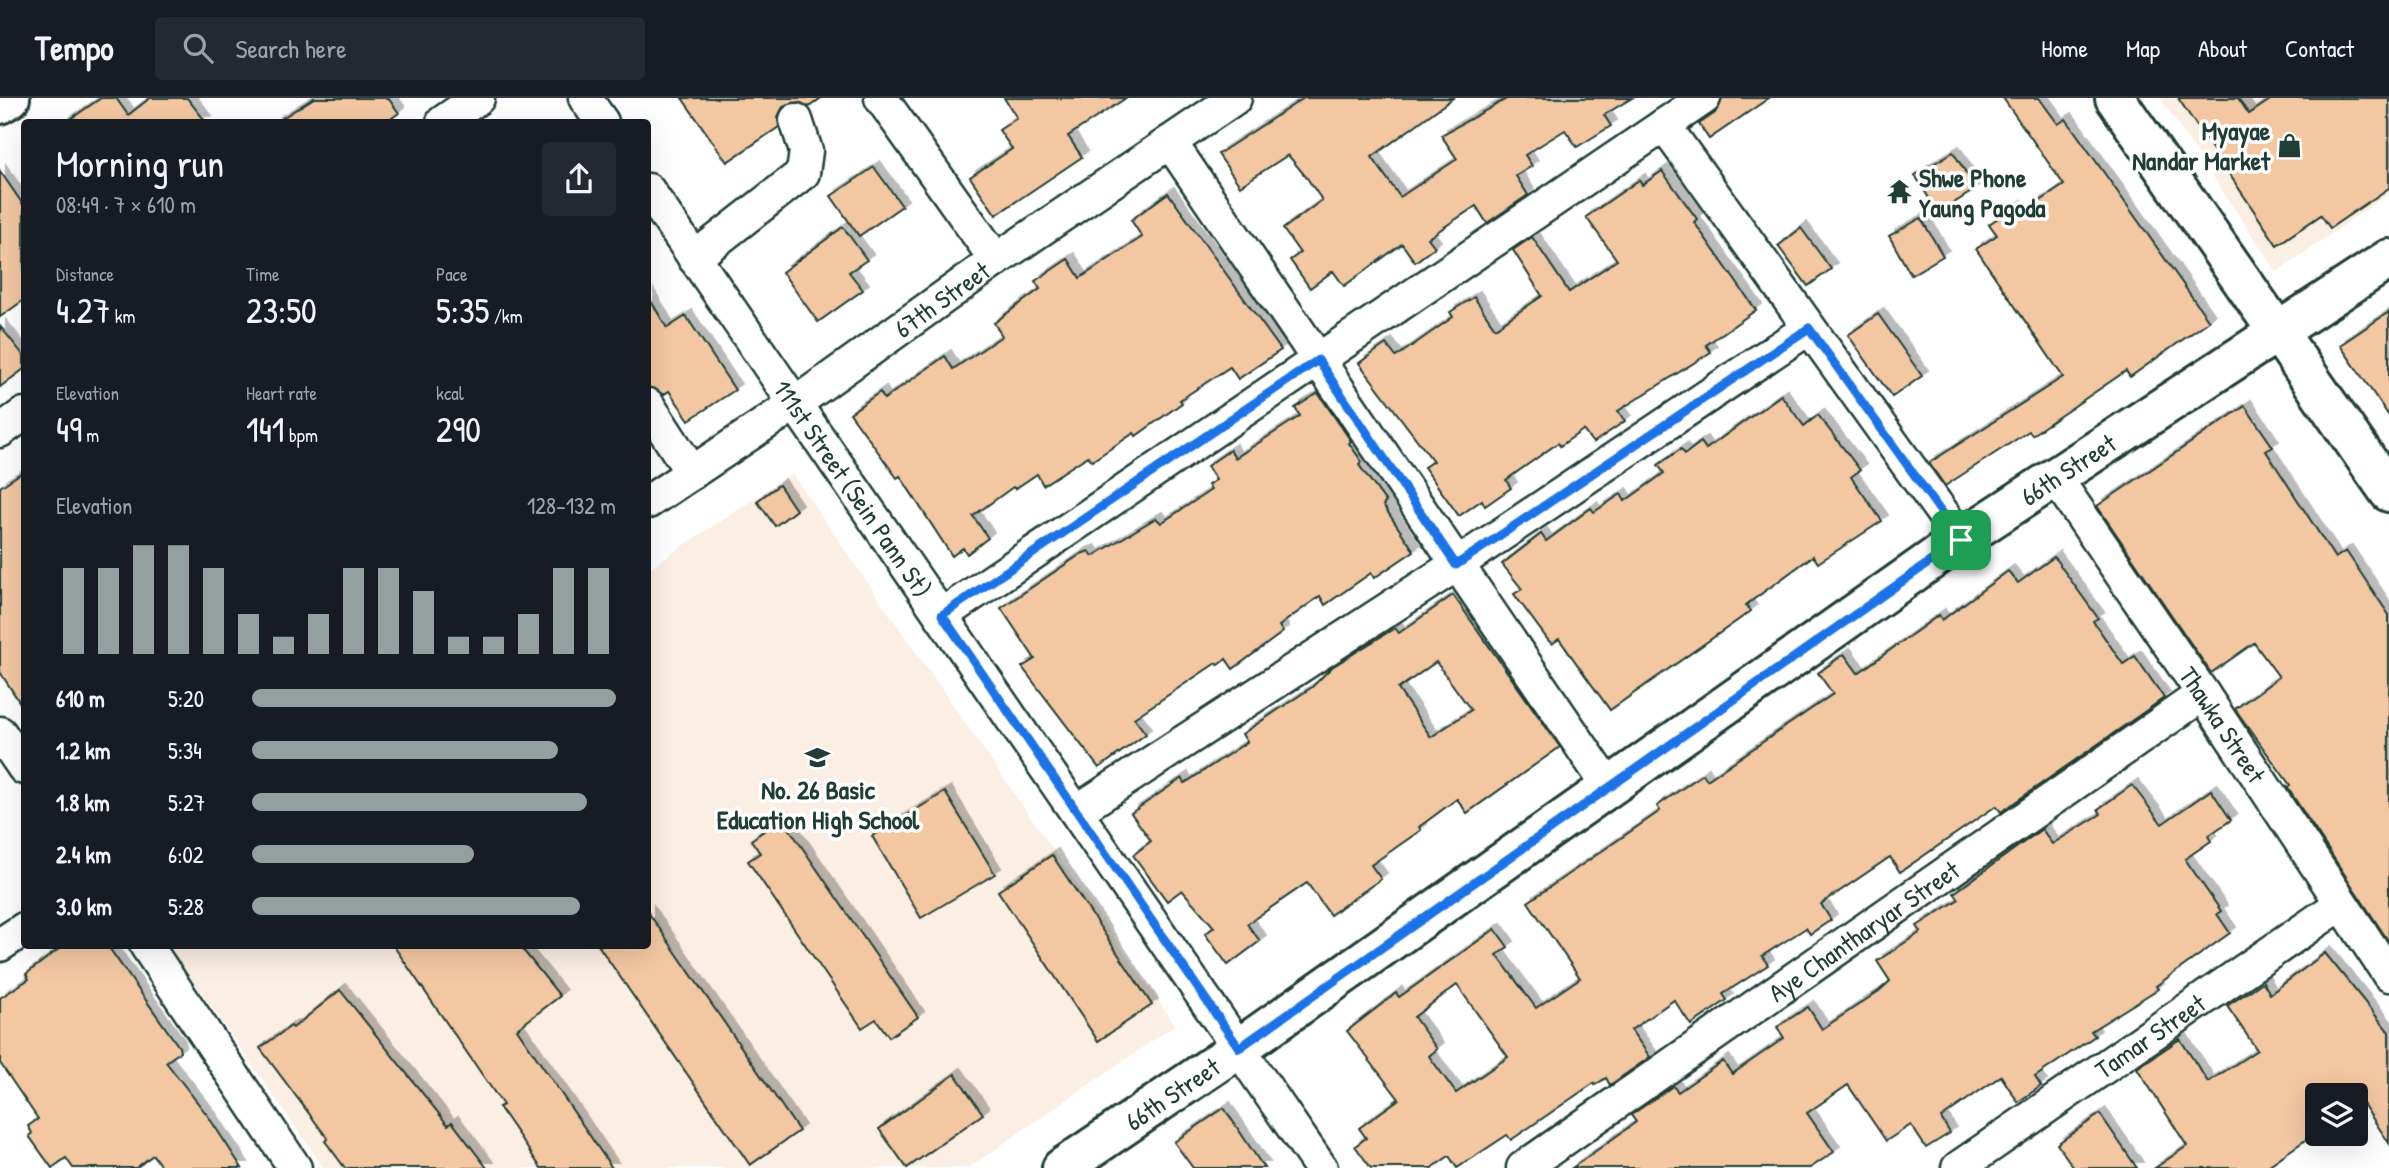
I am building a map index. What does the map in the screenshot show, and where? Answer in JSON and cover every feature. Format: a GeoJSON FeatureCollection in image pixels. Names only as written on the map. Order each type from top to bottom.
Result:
{"type":"FeatureCollection","features":[{"type":"Feature","properties":{"kind":"street"},"geometry":{"type":"LineString","coordinates":[[0,104],[9,98]]}},
{"type":"Feature","properties":{"kind":"street"},"geometry":{"type":"LineString","coordinates":[[451,119],[478,98]]}},
{"type":"Feature","properties":{"kind":"street"},"geometry":{"type":"LineString","coordinates":[[585,98],[600,119]]}},
{"type":"Feature","properties":{"kind":"street"},"geometry":{"type":"LineString","coordinates":[[881,98],[996,260]]}},
{"type":"Feature","properties":{"kind":"street","name":"67th Street"},"geometry":{"type":"LineString","coordinates":[[651,500],[793,405],[996,260],[1170,142],[1200,108],[1235,98]]}},
{"type":"Feature","properties":{"kind":"street"},"geometry":{"type":"LineString","coordinates":[[942,615],[1704,98]]}},
{"type":"Feature","properties":{"kind":"street"},"geometry":{"type":"LineString","coordinates":[[2115,98],[2389,492]]}},
{"type":"Feature","properties":{"kind":"street"},"geometry":{"type":"LineString","coordinates":[[694,258],[803,173],[806,151],[796,120]]}},
{"type":"Feature","properties":{"kind":"street"},"geometry":{"type":"LineString","coordinates":[[1664,125],[1961,540]]}},
{"type":"Feature","properties":{"kind":"street"},"geometry":{"type":"LineString","coordinates":[[1170,142],[1609,787]]}},
{"type":"Feature","properties":{"kind":"street","name":"111st Street (Sein Pann St)"},"geometry":{"type":"LineString","coordinates":[[651,194],[793,405],[942,615],[1321,1168]]}},
{"type":"Feature","properties":{"kind":"street","name":"66th Street"},"geometry":{"type":"LineString","coordinates":[[1062,1168],[1239,1048],[1961,540],[2389,259]]}},
{"type":"Feature","properties":{"kind":"street"},"geometry":{"type":"LineString","coordinates":[[1077,811],[1456,565],[1809,328]]}},
{"type":"Feature","properties":{"kind":"street"},"geometry":{"type":"LineString","coordinates":[[651,410],[692,473]]}},
{"type":"Feature","properties":{"kind":"street"},"geometry":{"type":"LineString","coordinates":[[0,431],[21,416]]}},
{"type":"Feature","properties":{"kind":"street","name":"Thawka Street"},"geometry":{"type":"LineString","coordinates":[[2055,477],[2389,975]]}},
{"type":"Feature","properties":{"kind":"street","name":"Aye Chantharyar Street"},"geometry":{"type":"LineString","coordinates":[[1523,1168],[2203,694]]}},
{"type":"Feature","properties":{"kind":"street"},"geometry":{"type":"LineString","coordinates":[[0,733],[21,764]]}},
{"type":"Feature","properties":{"kind":"street","name":"Tamar Street"},"geometry":{"type":"LineString","coordinates":[[1958,1168],[2341,904]]}},
{"type":"Feature","properties":{"kind":"street"},"geometry":{"type":"LineString","coordinates":[[0,945],[21,931]]}},
{"type":"Feature","properties":{"kind":"street"},"geometry":{"type":"LineString","coordinates":[[149,949],[295,1168]]}},
{"type":"Feature","properties":{"kind":"shaded area","name":"Myayae Nandar Market"},"geometry":{"type":"Polygon","coordinates":[[[2160,98],[2389,98],[2389,193],[2277,272],[2160,98]]]}},
{"type":"Feature","properties":{"kind":"shaded area","name":"No. 26 Basic Education High School"},"geometry":{"type":"Polygon","coordinates":[[[792,474],[1175,1025],[968,1168],[324,1168],[171,949],[651,949],[651,567],[792,474]]]}},
{"type":"Feature","properties":{"kind":"building"},"geometry":{"type":"Polygon","coordinates":[[[101,98],[116,98],[128,115],[150,98],[187,98],[204,119],[70,119],[101,98]]]}},
{"type":"Feature","properties":{"kind":"building"},"geometry":{"type":"Polygon","coordinates":[[[314,98],[388,98],[399,113],[390,119],[281,119],[314,98]]]}},
{"type":"Feature","properties":{"kind":"building"},"geometry":{"type":"Polygon","coordinates":[[[682,98],[821,98],[809,107],[799,102],[783,107],[778,117],[779,127],[727,162],[682,98]]]}},
{"type":"Feature","properties":{"kind":"building"},"geometry":{"type":"Polygon","coordinates":[[[1004,98],[1126,98],[1068,136],[1082,157],[996,215],[970,177],[1012,149],[999,130],[1017,118],[1004,98]]]}},
{"type":"Feature","properties":{"kind":"building"},"geometry":{"type":"Polygon","coordinates":[[[1304,98],[1453,98],[1372,157],[1400,197],[1457,159],[1441,135],[1508,98],[1632,98],[1604,115],[1611,126],[1577,147],[1565,130],[1525,155],[1532,166],[1516,176],[1528,195],[1487,223],[1476,206],[1428,238],[1435,247],[1415,262],[1402,244],[1344,286],[1333,271],[1310,288],[1290,260],[1300,253],[1283,229],[1322,200],[1307,178],[1288,155],[1240,186],[1218,154],[1304,98]]]}},
{"type":"Feature","properties":{"kind":"building"},"geometry":{"type":"Polygon","coordinates":[[[1722,98],[1769,98],[1709,139],[1699,124],[1715,113],[1722,98]]]}},
{"type":"Feature","properties":{"kind":"building"},"geometry":{"type":"Polygon","coordinates":[[[2003,98],[2039,98],[2058,124],[2066,119],[2209,321],[2130,377],[2126,371],[2032,435],[2029,431],[1945,486],[1929,463],[2063,377],[1976,249],[1997,235],[1989,224],[2016,206],[2021,214],[2064,185],[2003,98]]]}},
{"type":"Feature","properties":{"kind":"building","name":"Myayae Nandar Market"},"geometry":{"type":"Polygon","coordinates":[[[2178,98],[2238,98],[2249,114],[2273,98],[2389,98],[2389,188],[2330,228],[2321,215],[2277,245],[2178,98]]]}},
{"type":"Feature","properties":{"kind":"building"},"geometry":{"type":"Polygon","coordinates":[[[1953,152],[1976,189],[1938,213],[1915,175],[1953,152]]]}},
{"type":"Feature","properties":{"kind":"building"},"geometry":{"type":"Polygon","coordinates":[[[874,167],[902,206],[859,236],[831,196],[874,167]]]}},
{"type":"Feature","properties":{"kind":"building"},"geometry":{"type":"Polygon","coordinates":[[[0,171],[21,202],[21,302],[0,317],[0,171]]]}},
{"type":"Feature","properties":{"kind":"building"},"geometry":{"type":"Polygon","coordinates":[[[1662,171],[1697,219],[1694,222],[1756,310],[1706,345],[1711,352],[1618,411],[1625,421],[1593,443],[1583,430],[1560,446],[1558,443],[1506,480],[1511,488],[1485,506],[1482,500],[1459,516],[1424,467],[1433,461],[1359,363],[1386,344],[1396,357],[1453,317],[1450,312],[1474,297],[1495,328],[1542,296],[1513,250],[1532,237],[1569,292],[1617,260],[1586,217],[1639,180],[1642,185],[1662,171]]]}},
{"type":"Feature","properties":{"kind":"building"},"geometry":{"type":"Polygon","coordinates":[[[1168,193],[1281,350],[1238,379],[1230,367],[1180,400],[1182,403],[1136,436],[1134,433],[1092,461],[1088,456],[1043,485],[1037,474],[1015,489],[1013,487],[973,516],[988,538],[967,554],[963,548],[952,556],[900,476],[897,478],[850,413],[880,392],[884,399],[945,356],[953,369],[1002,336],[994,323],[1040,289],[1035,281],[1068,259],[1080,278],[1142,237],[1131,220],[1168,193]]]}},
{"type":"Feature","properties":{"kind":"building"},"geometry":{"type":"Polygon","coordinates":[[[1921,218],[1943,256],[1911,275],[1889,236],[1921,218]]]}},
{"type":"Feature","properties":{"kind":"building"},"geometry":{"type":"Polygon","coordinates":[[[843,227],[867,260],[849,272],[863,290],[818,322],[782,272],[843,227]]]}},
{"type":"Feature","properties":{"kind":"building"},"geometry":{"type":"Polygon","coordinates":[[[1801,228],[1831,269],[1808,286],[1778,246],[1801,228]]]}},
{"type":"Feature","properties":{"kind":"building"},"geometry":{"type":"Polygon","coordinates":[[[651,301],[667,328],[686,316],[735,390],[689,420],[669,391],[663,395],[651,389],[651,301]]]}},
{"type":"Feature","properties":{"kind":"building"},"geometry":{"type":"Polygon","coordinates":[[[2389,312],[2389,416],[2340,345],[2389,312]]]}},
{"type":"Feature","properties":{"kind":"building"},"geometry":{"type":"Polygon","coordinates":[[[1878,314],[1922,376],[1892,397],[1848,335],[1878,314]]]}},
{"type":"Feature","properties":{"kind":"building"},"geometry":{"type":"Polygon","coordinates":[[[0,326],[21,352],[21,371],[0,387],[0,326]]]}},
{"type":"Feature","properties":{"kind":"building"},"geometry":{"type":"Polygon","coordinates":[[[1318,393],[1351,441],[1349,443],[1362,462],[1359,465],[1386,502],[1383,505],[1414,551],[1374,578],[1371,573],[1325,605],[1320,596],[1279,626],[1283,632],[1233,669],[1226,659],[1218,665],[1216,663],[1134,718],[1146,734],[1099,768],[1022,667],[1035,659],[1001,608],[1081,554],[1089,551],[1093,556],[1156,518],[1161,523],[1211,490],[1208,485],[1216,480],[1207,466],[1230,450],[1235,458],[1300,416],[1295,408],[1318,393]]]}},
{"type":"Feature","properties":{"kind":"building"},"geometry":{"type":"Polygon","coordinates":[[[1781,395],[1804,426],[1818,415],[1860,470],[1851,477],[1882,521],[1818,563],[1813,556],[1746,605],[1751,611],[1610,710],[1559,639],[1552,644],[1548,640],[1514,594],[1522,589],[1502,564],[1541,534],[1546,541],[1591,508],[1594,512],[1621,494],[1625,501],[1664,473],[1658,465],[1681,449],[1685,454],[1701,442],[1706,449],[1781,395]]]}},
{"type":"Feature","properties":{"kind":"building"},"geometry":{"type":"Polygon","coordinates":[[[2245,406],[2273,447],[2266,451],[2335,558],[2346,551],[2389,615],[2389,942],[2287,787],[2290,785],[2235,709],[2279,677],[2254,643],[2211,673],[2097,506],[2245,406]]]}},
{"type":"Feature","properties":{"kind":"building"},"geometry":{"type":"Polygon","coordinates":[[[21,473],[21,704],[0,672],[0,487],[21,473]]]}},
{"type":"Feature","properties":{"kind":"building"},"geometry":{"type":"Polygon","coordinates":[[[779,485],[796,510],[775,526],[757,501],[779,485]]]}},
{"type":"Feature","properties":{"kind":"building"},"geometry":{"type":"Polygon","coordinates":[[[2054,557],[2098,618],[2093,621],[2123,664],[2135,656],[2164,698],[2001,812],[1996,806],[1900,872],[1890,857],[1821,904],[1831,920],[1810,934],[1806,928],[1762,956],[1768,965],[1723,994],[1727,1000],[1691,1025],[1674,1000],[1631,1030],[1650,1057],[1610,1085],[1606,1078],[1595,1085],[1594,1083],[1511,1140],[1507,1135],[1457,1168],[1449,1156],[1432,1168],[1371,1168],[1355,1146],[1366,1138],[1359,1128],[1399,1099],[1347,1031],[1396,993],[1399,997],[1495,929],[1508,947],[1497,955],[1536,1008],[1580,978],[1528,902],[1660,811],[1657,806],[1703,774],[1707,780],[1833,694],[1818,673],[1844,654],[1858,673],[1939,615],[1942,620],[2008,571],[2018,583],[2054,557]],[[1457,985],[1414,1017],[1437,1049],[1429,1056],[1456,1093],[1508,1057],[1457,985]]]}},
{"type":"Feature","properties":{"kind":"building"},"geometry":{"type":"Polygon","coordinates":[[[1453,595],[1560,747],[1467,813],[1457,799],[1419,827],[1421,830],[1371,865],[1381,879],[1330,915],[1307,883],[1247,924],[1260,941],[1228,965],[1205,934],[1214,927],[1182,890],[1167,901],[1133,855],[1151,841],[1131,813],[1182,778],[1185,783],[1247,742],[1242,734],[1312,687],[1332,667],[1395,628],[1399,633],[1453,595]],[[1436,662],[1398,689],[1431,737],[1471,710],[1436,662]]]}},
{"type":"Feature","properties":{"kind":"building"},"geometry":{"type":"Polygon","coordinates":[[[2132,785],[2162,824],[2211,790],[2231,820],[2208,836],[2211,841],[2185,859],[2221,911],[2217,914],[2230,933],[2156,986],[2158,989],[2091,1031],[2095,1036],[2035,1077],[2041,1086],[2018,1102],[2001,1076],[1941,1118],[1950,1133],[1926,1148],[1911,1125],[1886,1141],[1848,1085],[1807,1113],[1834,1152],[1810,1168],[1572,1168],[1636,1122],[1631,1115],[1673,1086],[1678,1092],[1723,1061],[1732,1074],[1784,1038],[1777,1027],[1808,1007],[1822,1029],[1879,991],[1890,981],[1877,961],[1921,932],[1917,926],[1959,899],[1954,893],[2042,829],[2052,844],[2101,814],[2098,809],[2132,785]]]}},
{"type":"Feature","properties":{"kind":"building"},"geometry":{"type":"Polygon","coordinates":[[[945,792],[995,874],[921,918],[872,836],[945,792]]]}},
{"type":"Feature","properties":{"kind":"building"},"geometry":{"type":"Polygon","coordinates":[[[782,818],[918,1017],[889,1037],[876,1019],[862,1028],[748,861],[760,853],[751,840],[782,818]]]}},
{"type":"Feature","properties":{"kind":"building"},"geometry":{"type":"Polygon","coordinates":[[[1052,855],[1152,1005],[1098,1041],[998,891],[1052,855]]]}},
{"type":"Feature","properties":{"kind":"building"},"geometry":{"type":"Polygon","coordinates":[[[651,916],[799,1131],[750,1165],[601,949],[651,949],[651,916]]]}},
{"type":"Feature","properties":{"kind":"building"},"geometry":{"type":"Polygon","coordinates":[[[59,949],[110,949],[179,1047],[180,1052],[166,1062],[208,1116],[242,1168],[162,1168],[153,1155],[136,1168],[73,1168],[66,1158],[52,1168],[29,1136],[32,1133],[28,1126],[38,1119],[0,1063],[0,998],[29,979],[26,974],[59,949]]]}},
{"type":"Feature","properties":{"kind":"building"},"geometry":{"type":"Polygon","coordinates":[[[396,949],[522,949],[560,996],[517,1029],[612,1168],[541,1168],[499,1107],[503,1105],[396,949]]]}},
{"type":"Feature","properties":{"kind":"building"},"geometry":{"type":"Polygon","coordinates":[[[2325,953],[2389,1032],[2389,1143],[2368,1112],[2368,1083],[2305,1083],[2305,1140],[2265,1168],[2155,1168],[2187,1146],[2137,1068],[2180,1039],[2208,1082],[2257,1050],[2227,1006],[2263,982],[2270,994],[2325,953]]]}},
{"type":"Feature","properties":{"kind":"building"},"geometry":{"type":"Polygon","coordinates":[[[340,990],[448,1125],[452,1122],[487,1168],[345,1168],[325,1141],[328,1139],[260,1048],[291,1026],[293,1028],[340,990]]]}},
{"type":"Feature","properties":{"kind":"building"},"geometry":{"type":"Polygon","coordinates":[[[955,1074],[983,1114],[907,1168],[879,1129],[955,1074]]]}},
{"type":"Feature","properties":{"kind":"building"},"geometry":{"type":"Polygon","coordinates":[[[1224,1108],[1264,1168],[1193,1168],[1174,1142],[1224,1108]]]}},
{"type":"Feature","properties":{"kind":"building"},"geometry":{"type":"Polygon","coordinates":[[[2100,1114],[2137,1168],[2074,1168],[2057,1144],[2100,1114]]]}},
{"type":"Feature","properties":{"kind":"place","name":"Myayae Nandar Market"},"geometry":{"type":"Point","coordinates":[2290,145]}},
{"type":"Feature","properties":{"kind":"place","name":"Shwe Phone Yaung Pagoda"},"geometry":{"type":"Point","coordinates":[1899,192]}},
{"type":"Feature","properties":{"kind":"place","name":"No. 26 Basic Education High School"},"geometry":{"type":"Point","coordinates":[818,757]}},
{"type":"Feature","properties":{"kind":"route"},"geometry":{"type":"LineString","coordinates":[[1809,328],[1961,540],[1239,1048],[942,615],[1318,360],[1456,565],[1809,328]]}}]}
